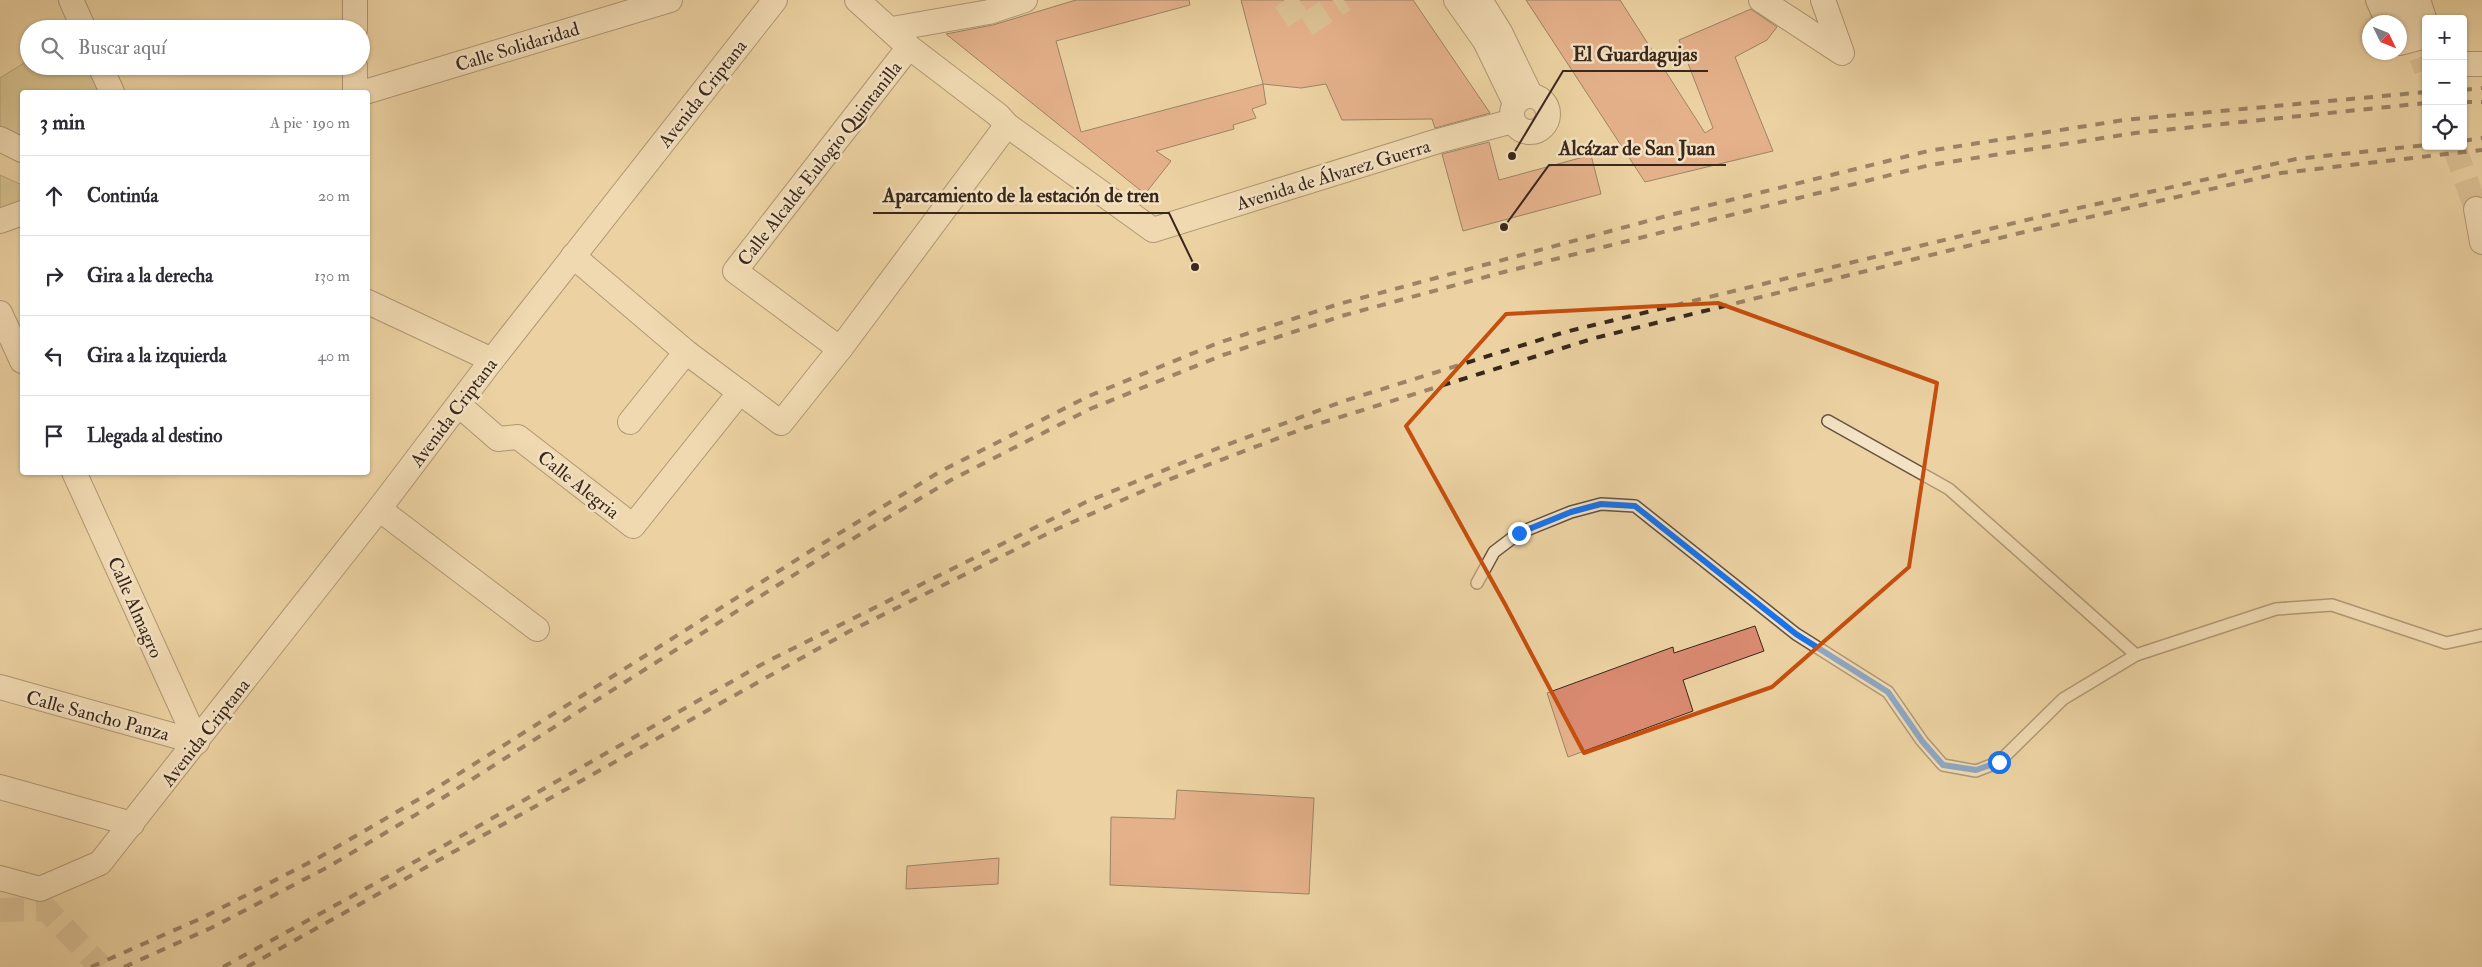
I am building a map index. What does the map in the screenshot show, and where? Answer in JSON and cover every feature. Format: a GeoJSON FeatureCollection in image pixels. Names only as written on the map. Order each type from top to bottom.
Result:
{"type":"FeatureCollection","features":[{"type":"Feature","properties":{"kind":"street"},"geometry":{"type":"LineString","coordinates":[[71,0],[80,20]]}},
{"type":"Feature","properties":{"kind":"street"},"geometry":{"type":"LineString","coordinates":[[355,0],[355,20]]}},
{"type":"Feature","properties":{"kind":"street","name":"Calle Solidaridad"},"geometry":{"type":"LineString","coordinates":[[370,90],[670,0]]}},
{"type":"Feature","properties":{"kind":"street","name":"Avenida Criptana"},"geometry":{"type":"LineString","coordinates":[[0,878],[40,889],[100,863],[197,742],[573,256],[775,0]]}},
{"type":"Feature","properties":{"kind":"street"},"geometry":{"type":"LineString","coordinates":[[573,256],[686,352],[781,423],[840,349],[1007,125],[998,115],[909,47],[892,29],[857,0]]}},
{"type":"Feature","properties":{"kind":"street"},"geometry":{"type":"LineString","coordinates":[[892,29],[989,12],[1025,0]]}},
{"type":"Feature","properties":{"kind":"street"},"geometry":{"type":"LineString","coordinates":[[1456,0],[1485,41],[1520,106]]}},
{"type":"Feature","properties":{"kind":"street"},"geometry":{"type":"LineString","coordinates":[[1480,0],[1500,32],[1520,106]]}},
{"type":"Feature","properties":{"kind":"street"},"geometry":{"type":"LineString","coordinates":[[1761,0],[1842,53],[1823,0]]}},
{"type":"Feature","properties":{"kind":"street"},"geometry":{"type":"LineString","coordinates":[[2378,0],[2410,30]]}},
{"type":"Feature","properties":{"kind":"street"},"geometry":{"type":"LineString","coordinates":[[2400,0],[2410,30]]}},
{"type":"Feature","properties":{"kind":"street"},"geometry":{"type":"LineString","coordinates":[[2410,30],[2418,0]]}},
{"type":"Feature","properties":{"kind":"street","name":"Calle Alcalde Eulogio Quintanilla"},"geometry":{"type":"LineString","coordinates":[[840,349],[736,271],[909,47]]}},
{"type":"Feature","properties":{"kind":"street"},"geometry":{"type":"LineString","coordinates":[[2467,64],[2482,64]]}},
{"type":"Feature","properties":{"kind":"street"},"geometry":{"type":"LineString","coordinates":[[104,75],[111,90]]}},
{"type":"Feature","properties":{"kind":"street"},"geometry":{"type":"LineString","coordinates":[[355,75],[355,90]]}},
{"type":"Feature","properties":{"kind":"street","name":"Avenida de Álvarez Guerra"},"geometry":{"type":"LineString","coordinates":[[1007,125],[1154,230],[1438,141],[1520,106]]}},
{"type":"Feature","properties":{"kind":"street"},"geometry":{"type":"LineString","coordinates":[[0,140],[20,149]]}},
{"type":"Feature","properties":{"kind":"street"},"geometry":{"type":"LineString","coordinates":[[2476,209],[2482,242]]}},
{"type":"Feature","properties":{"kind":"street"},"geometry":{"type":"LineString","coordinates":[[0,221],[20,214]]}},
{"type":"Feature","properties":{"kind":"street"},"geometry":{"type":"LineString","coordinates":[[370,303],[492,360]]}},
{"type":"Feature","properties":{"kind":"street"},"geometry":{"type":"LineString","coordinates":[[0,313],[20,357]]}},
{"type":"Feature","properties":{"kind":"street"},"geometry":{"type":"LineString","coordinates":[[630,422],[686,352]]}},
{"type":"Feature","properties":{"kind":"street","name":"Calle Alegria"},"geometry":{"type":"LineString","coordinates":[[459,405],[498,439],[518,437],[633,526],[740,392]]}},
{"type":"Feature","properties":{"kind":"street","name":"Calle Almagro"},"geometry":{"type":"LineString","coordinates":[[75,475],[197,742]]}},
{"type":"Feature","properties":{"kind":"street"},"geometry":{"type":"LineString","coordinates":[[379,509],[537,629]]}},
{"type":"Feature","properties":{"kind":"street","name":"Calle Sancho Panza"},"geometry":{"type":"LineString","coordinates":[[0,687],[197,742]]}},
{"type":"Feature","properties":{"kind":"street"},"geometry":{"type":"LineString","coordinates":[[0,787],[132,824]]}},
{"type":"Feature","properties":{"kind":"lane"},"geometry":{"type":"LineString","coordinates":[[1828,422],[1949,489],[2136,655]]}},
{"type":"Feature","properties":{"kind":"lane"},"geometry":{"type":"LineString","coordinates":[[1477,583],[1494,552],[1519,533],[1571,512],[1601,504],[1635,506],[1796,634],[1888,692],[1922,741],[1943,765],[1976,770],[1999,762],[2062,699],[2136,655],[2276,609],[2332,605],[2446,642],[2482,635]]}},
{"type":"Feature","properties":{"kind":"highlighted area"},"geometry":{"type":"Polygon","coordinates":[[[1718,303],[1937,383],[1909,567],[1772,687],[1584,753],[1506,606],[1406,426],[1506,314],[1718,303]]]}},
{"type":"Feature","properties":{"kind":"shaded area"},"geometry":{"type":"Polygon","coordinates":[[[20,66],[20,75],[104,75],[111,90],[20,90],[20,149],[0,139],[0,78],[20,66]]]}},
{"type":"Feature","properties":{"kind":"shaded area"},"geometry":{"type":"Polygon","coordinates":[[[0,175],[20,184],[20,214],[0,221],[0,175]]]}},
{"type":"Feature","properties":{"kind":"building"},"geometry":{"type":"Polygon","coordinates":[[[1076,0],[1189,0],[1190,5],[1056,41],[1081,132],[1263,84],[1266,104],[1252,109],[1256,118],[1233,125],[1234,129],[1156,151],[1171,161],[1145,194],[946,34],[993,25],[1076,0]]]}},
{"type":"Feature","properties":{"kind":"building"},"geometry":{"type":"Polygon","coordinates":[[[1241,0],[1413,0],[1490,113],[1435,128],[1432,119],[1342,120],[1326,84],[1301,88],[1263,84],[1241,0]]]}},
{"type":"Feature","properties":{"kind":"building"},"geometry":{"type":"Polygon","coordinates":[[[1526,0],[1620,0],[1705,133],[1713,128],[1679,40],[1751,9],[1777,27],[1767,40],[1735,57],[1773,151],[1645,182],[1526,0]]]}},
{"type":"Feature","properties":{"kind":"building"},"geometry":{"type":"Polygon","coordinates":[[[1489,142],[1499,180],[1591,155],[1601,194],[1463,231],[1442,154],[1489,142]]]}},
{"type":"Feature","properties":{"kind":"building"},"geometry":{"type":"Polygon","coordinates":[[[1755,626],[1764,651],[1683,680],[1693,711],[1568,757],[1547,693],[1673,647],[1674,653],[1755,626]]]}},
{"type":"Feature","properties":{"kind":"building"},"geometry":{"type":"Polygon","coordinates":[[[1177,790],[1314,798],[1309,894],[1110,885],[1111,817],[1175,819],[1177,790]]]}},
{"type":"Feature","properties":{"kind":"building"},"geometry":{"type":"Polygon","coordinates":[[[999,858],[998,884],[906,889],[907,866],[999,858]]]}},
{"type":"Feature","properties":{"kind":"tunnel"},"geometry":{"type":"LineString","coordinates":[[1285,0],[1303,27],[1344,0]]}},
{"type":"Feature","properties":{"kind":"tunnel"},"geometry":{"type":"LineString","coordinates":[[2409,23],[2422,60]]}},
{"type":"Feature","properties":{"kind":"tunnel"},"geometry":{"type":"LineString","coordinates":[[2455,150],[2476,209]]}},
{"type":"Feature","properties":{"kind":"tunnel"},"geometry":{"type":"LineString","coordinates":[[0,910],[46,909],[101,967]]}},
{"type":"Feature","properties":{"kind":"railway"},"geometry":{"type":"LineString","coordinates":[[2467,90],[2482,88]]}},
{"type":"Feature","properties":{"kind":"railway"},"geometry":{"type":"LineString","coordinates":[[91,967],[202,918],[318,858],[419,799],[812,550],[941,471],[1089,396],[1218,343],[1339,304],[1670,215],[1928,151],[2124,120],[2422,92]]}},
{"type":"Feature","properties":{"kind":"railway"},"geometry":{"type":"LineString","coordinates":[[2467,102],[2482,102]]}},
{"type":"Feature","properties":{"kind":"railway"},"geometry":{"type":"LineString","coordinates":[[124,967],[211,928],[328,867],[422,811],[819,559],[951,480],[1090,409],[1223,355],[1345,315],[1504,272],[1930,165],[2135,133],[2422,103]]}},
{"type":"Feature","properties":{"kind":"railway"},"geometry":{"type":"LineString","coordinates":[[2467,140],[2482,138]]}},
{"type":"Feature","properties":{"kind":"railway"},"geometry":{"type":"LineString","coordinates":[[223,967],[447,844],[766,662],[1086,502],[1221,447],[1344,401],[1565,332],[2039,217],[2296,159],[2422,145]]}},
{"type":"Feature","properties":{"kind":"railway"},"geometry":{"type":"LineString","coordinates":[[247,967],[850,631],[1057,529],[1168,480],[1305,428],[1595,338],[2020,233],[2281,173],[2482,150]]}},
{"type":"Feature","properties":{"kind":"place","name":"El Guardagujas"},"geometry":{"type":"Point","coordinates":[1512,156]}},
{"type":"Feature","properties":{"kind":"place","name":"Alcázar de San Juan"},"geometry":{"type":"Point","coordinates":[1504,227]}},
{"type":"Feature","properties":{"kind":"place","name":"Aparcamiento de la estación de tren"},"geometry":{"type":"Point","coordinates":[1195,267]}},
{"type":"Feature","properties":{"kind":"route"},"geometry":{"type":"LineString","coordinates":[[1519,533],[1571,512],[1601,504],[1635,506],[1796,634],[1888,692],[1922,741],[1943,765],[1976,770],[1999,762]]}}]}
